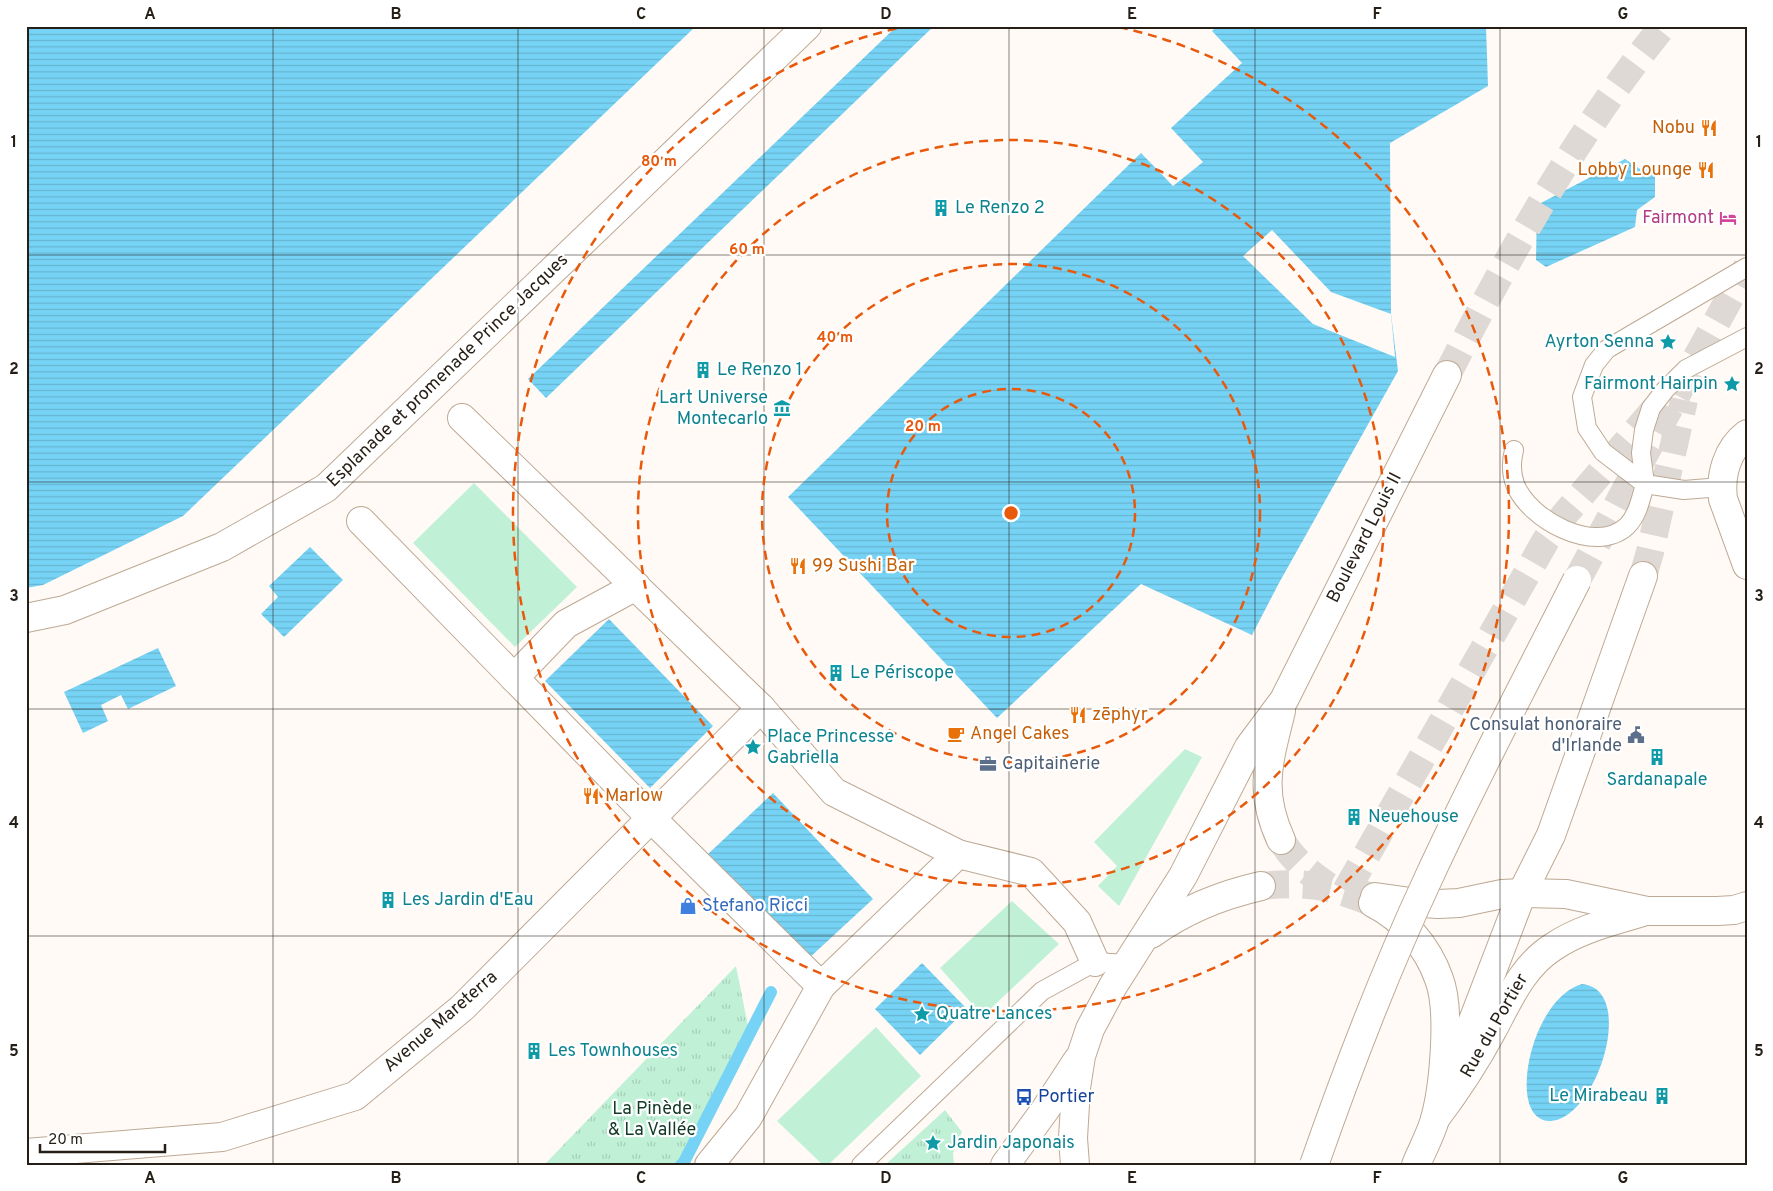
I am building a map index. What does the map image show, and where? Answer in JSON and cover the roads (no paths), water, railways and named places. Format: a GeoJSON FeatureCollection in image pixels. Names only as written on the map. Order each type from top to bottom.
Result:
{"type":"FeatureCollection","features":[{"type":"Feature","properties":{"kind":"street","name":"Esplanade et promenade Prince Jacques"},"geometry":{"type":"LineString","coordinates":[[26,618],[65,610],[222,546],[326,488],[807,26]]}},
{"type":"Feature","properties":{"kind":"street","name":"Boulevard Louis II"},"geometry":{"type":"LineString","coordinates":[[1081,1056],[1094,1022],[1134,952],[1183,876],[1249,747],[1284,700],[1447,375]]}},
{"type":"Feature","properties":{"kind":"street"},"geometry":{"type":"LineString","coordinates":[[462,418],[761,708],[834,792],[958,854],[1031,872],[1078,922],[1095,962]]}},
{"type":"Feature","properties":{"kind":"street"},"geometry":{"type":"LineString","coordinates":[[1747,434],[1730,454],[1721,487],[1723,499],[1747,565]]}},
{"type":"Feature","properties":{"kind":"street"},"geometry":{"type":"LineString","coordinates":[[360,521],[651,818],[821,986]]}},
{"type":"Feature","properties":{"kind":"street"},"geometry":{"type":"LineString","coordinates":[[1416,1165],[1522,893],[1540,858],[1561,808],[1644,576]]}},
{"type":"Feature","properties":{"kind":"street"},"geometry":{"type":"LineString","coordinates":[[1314,1165],[1337,1099],[1390,966],[1428,878],[1577,580]]}},
{"type":"Feature","properties":{"kind":"street"},"geometry":{"type":"LineString","coordinates":[[514,678],[566,624],[636,586]]}},
{"type":"Feature","properties":{"kind":"street","name":"Boulevard Louis II"},"geometry":{"type":"LineString","coordinates":[[1281,840],[1272,820],[1267,782],[1270,758],[1284,700]]}},
{"type":"Feature","properties":{"kind":"street","name":"Avenue Mareterra"},"geometry":{"type":"LineString","coordinates":[[26,1153],[222,1137],[354,1096],[462,1008],[761,708]]}},
{"type":"Feature","properties":{"kind":"street"},"geometry":{"type":"LineString","coordinates":[[708,1165],[748,1118],[821,986],[958,854]]}},
{"type":"Feature","properties":{"kind":"street"},"geometry":{"type":"LineString","coordinates":[[1134,952],[1183,913],[1237,891],[1261,886]]}},
{"type":"Feature","properties":{"kind":"street"},"geometry":{"type":"LineString","coordinates":[[1435,1119],[1444,1067],[1445,1038],[1443,996],[1439,979],[1429,957],[1413,934],[1374,900],[1438,904],[1459,903],[1502,894],[1522,893],[1566,894],[1647,911],[1717,912],[1747,906]]}},
{"type":"Feature","properties":{"kind":"street","name":"Rue du Portier"},"geometry":{"type":"LineString","coordinates":[[1435,1119],[1461,1084],[1493,1029],[1506,1002],[1533,964],[1552,947],[1583,930],[1647,911]]}},
{"type":"Feature","properties":{"kind":"street"},"geometry":{"type":"LineString","coordinates":[[1005,1165],[1081,1056]]}},
{"type":"Feature","properties":{"kind":"street"},"geometry":{"type":"LineString","coordinates":[[1075,1165],[1074,1114],[1081,1056]]}},
{"type":"Feature","properties":{"kind":"lane"},"geometry":{"type":"LineString","coordinates":[[1721,487],[1684,490],[1645,484],[1603,452],[1587,428],[1582,397],[1594,365],[1607,349],[1747,266]]}},
{"type":"Feature","properties":{"kind":"lane"},"geometry":{"type":"LineString","coordinates":[[1514,450],[1512,475],[1520,494],[1536,512],[1559,528],[1570,532],[1596,537],[1617,533],[1627,526],[1635,515],[1645,484],[1641,453],[1644,430],[1651,408],[1665,390],[1686,369],[1747,337]]}},
{"type":"Feature","properties":{"kind":"lane"},"geometry":{"type":"LineString","coordinates":[[861,1165],[1042,991],[1095,962],[1134,952]]}},
{"type":"Feature","properties":{"kind":"water"},"geometry":{"type":"Polygon","coordinates":[[[26,26],[696,26],[183,516],[43,585],[26,588],[26,26]]]}},
{"type":"Feature","properties":{"kind":"water"},"geometry":{"type":"Polygon","coordinates":[[[897,26],[934,26],[546,398],[528,379],[897,26]]]}},
{"type":"Feature","properties":{"kind":"water"},"geometry":{"type":"Polygon","coordinates":[[[1217,26],[1486,26],[1488,86],[1390,143],[1391,314],[1398,371],[1279,583],[1252,635],[1141,584],[997,718],[788,497],[1141,153],[1173,186],[1203,162],[1171,128],[1242,63],[1212,31],[1217,26]]]}},
{"type":"Feature","properties":{"kind":"water"},"geometry":{"type":"Polygon","coordinates":[[[1625,159],[1643,171],[1655,163],[1655,197],[1637,210],[1635,227],[1546,267],[1536,260],[1537,205],[1625,159]]]}},
{"type":"Feature","properties":{"kind":"water"},"geometry":{"type":"Polygon","coordinates":[[[310,547],[343,580],[284,637],[261,614],[278,597],[269,586],[310,547]]]}},
{"type":"Feature","properties":{"kind":"water"},"geometry":{"type":"Polygon","coordinates":[[[609,619],[713,726],[650,788],[545,681],[609,619]]]}},
{"type":"Feature","properties":{"kind":"water"},"geometry":{"type":"Polygon","coordinates":[[[158,648],[176,686],[128,709],[121,695],[101,705],[108,721],[83,733],[64,692],[158,648]]]}},
{"type":"Feature","properties":{"kind":"water"},"geometry":{"type":"Polygon","coordinates":[[[773,793],[873,899],[807,960],[708,854],[773,793]]]}},
{"type":"Feature","properties":{"kind":"water"},"geometry":{"type":"Polygon","coordinates":[[[922,963],[967,1009],[920,1055],[875,1009],[922,963]]]}},
{"type":"Feature","properties":{"kind":"water"},"geometry":{"type":"Polygon","coordinates":[[[1582,984],[1598,991],[1607,1007],[1609,1028],[1605,1053],[1596,1077],[1583,1099],[1568,1114],[1551,1121],[1537,1117],[1529,1103],[1527,1083],[1529,1059],[1537,1035],[1548,1012],[1564,994],[1582,984]]]}},
{"type":"Feature","properties":{"kind":"waterway"},"geometry":{"type":"LineString","coordinates":[[681,1165],[771,992]]}},
{"type":"Feature","properties":{"kind":"tunnel"},"geometry":{"type":"LineString","coordinates":[[1447,375],[1495,284],[1546,195],[1602,109],[1663,26]]}},
{"type":"Feature","properties":{"kind":"tunnel"},"geometry":{"type":"LineString","coordinates":[[1577,580],[1747,267]]}},
{"type":"Feature","properties":{"kind":"tunnel"},"geometry":{"type":"LineString","coordinates":[[1643,576],[1684,400]]}},
{"type":"Feature","properties":{"kind":"tunnel"},"geometry":{"type":"LineString","coordinates":[[1346,891],[1546,540],[1565,514],[1660,403]]}},
{"type":"Feature","properties":{"kind":"tunnel"},"geometry":{"type":"LineString","coordinates":[[1281,840],[1302,866],[1328,886]]}},
{"type":"Feature","properties":{"kind":"tunnel"},"geometry":{"type":"LineString","coordinates":[[1261,886],[1291,884],[1318,886],[1345,892],[1373,903]]}},
{"type":"Feature","properties":{"kind":"tunnel"},"geometry":{"type":"LineString","coordinates":[[1346,891],[1375,897]]}},
{"type":"Feature","properties":{"kind":"place","name":"Nobu"},"geometry":{"type":"Point","coordinates":[1709,128]}},
{"type":"Feature","properties":{"kind":"place","name":"Lobby Lounge"},"geometry":{"type":"Point","coordinates":[1706,170]}},
{"type":"Feature","properties":{"kind":"place","name":"Le Renzo 2"},"geometry":{"type":"Point","coordinates":[941,208]}},
{"type":"Feature","properties":{"kind":"place","name":"Fairmont"},"geometry":{"type":"Point","coordinates":[1728,218]}},
{"type":"Feature","properties":{"kind":"place","name":"Ayrton Senna"},"geometry":{"type":"Point","coordinates":[1668,342]}},
{"type":"Feature","properties":{"kind":"place","name":"Le Renzo 1"},"geometry":{"type":"Point","coordinates":[703,370]}},
{"type":"Feature","properties":{"kind":"place","name":"Fairmont Hairpin"},"geometry":{"type":"Point","coordinates":[1732,384]}},
{"type":"Feature","properties":{"kind":"place","name":"Lart Universe Montecarlo"},"geometry":{"type":"Point","coordinates":[782,408]}},
{"type":"Feature","properties":{"kind":"place","name":"99 Sushi Bar"},"geometry":{"type":"Point","coordinates":[798,566]}},
{"type":"Feature","properties":{"kind":"place","name":"Le Périscope"},"geometry":{"type":"Point","coordinates":[836,673]}},
{"type":"Feature","properties":{"kind":"place","name":"zēphyr"},"geometry":{"type":"Point","coordinates":[1078,715]}},
{"type":"Feature","properties":{"kind":"place","name":"Angel Cakes"},"geometry":{"type":"Point","coordinates":[956,734]}},
{"type":"Feature","properties":{"kind":"place","name":"Consulat honoraire d'Irlande"},"geometry":{"type":"Point","coordinates":[1636,735]}},
{"type":"Feature","properties":{"kind":"place","name":"Place Princesse Gabriella"},"geometry":{"type":"Point","coordinates":[753,747]}},
{"type":"Feature","properties":{"kind":"place","name":"Sardanapale"},"geometry":{"type":"Point","coordinates":[1657,757]}},
{"type":"Feature","properties":{"kind":"place","name":"Capitainerie"},"geometry":{"type":"Point","coordinates":[988,764]}},
{"type":"Feature","properties":{"kind":"place","name":"Marlow"},"geometry":{"type":"Point","coordinates":[591,796]}},
{"type":"Feature","properties":{"kind":"place","name":"Neuehouse"},"geometry":{"type":"Point","coordinates":[1354,817]}},
{"type":"Feature","properties":{"kind":"place","name":"Les Jardin d'Eau"},"geometry":{"type":"Point","coordinates":[388,900]}},
{"type":"Feature","properties":{"kind":"place","name":"Stefano Ricci"},"geometry":{"type":"Point","coordinates":[688,906]}},
{"type":"Feature","properties":{"kind":"place","name":"Quatre Lances"},"geometry":{"type":"Point","coordinates":[922,1014]}},
{"type":"Feature","properties":{"kind":"place","name":"Les Townhouses"},"geometry":{"type":"Point","coordinates":[534,1051]}},
{"type":"Feature","properties":{"kind":"place","name":"Le Mirabeau"},"geometry":{"type":"Point","coordinates":[1662,1096]}},
{"type":"Feature","properties":{"kind":"place","name":"Portier"},"geometry":{"type":"Point","coordinates":[1024,1097]}},
{"type":"Feature","properties":{"kind":"place","name":"Jardin Japonais"},"geometry":{"type":"Point","coordinates":[933,1143]}},
{"type":"Feature","properties":{"kind":"park label","name":"La Pinède & La Vallée"},"geometry":{"type":"Point","coordinates":[652,1119]}}]}
